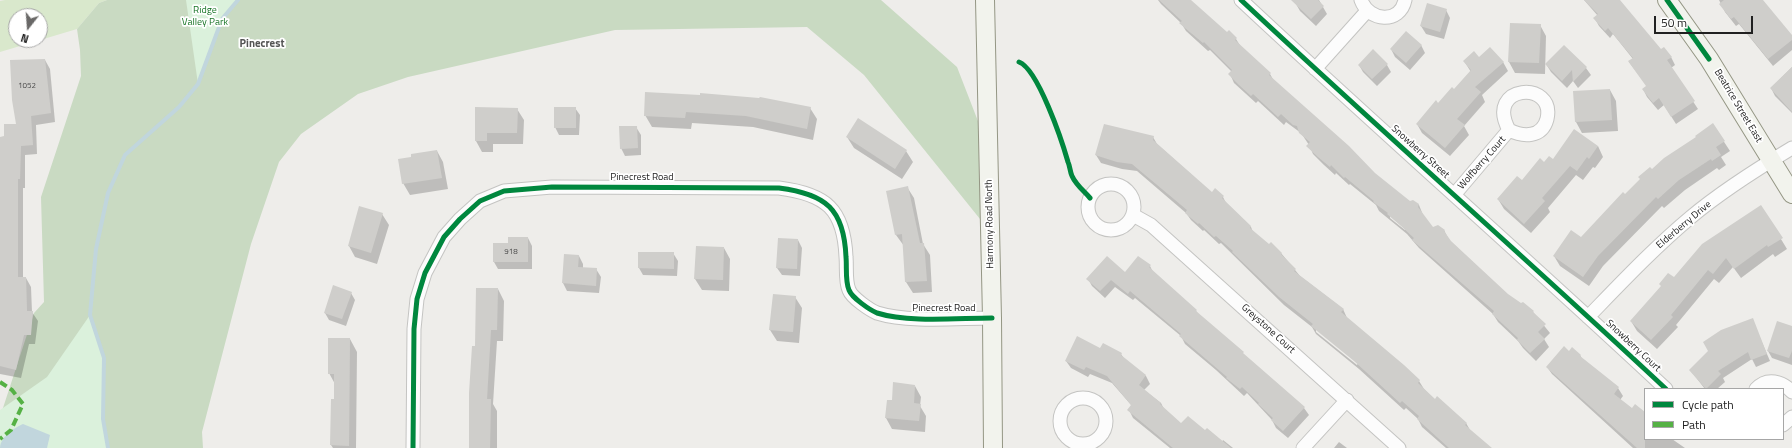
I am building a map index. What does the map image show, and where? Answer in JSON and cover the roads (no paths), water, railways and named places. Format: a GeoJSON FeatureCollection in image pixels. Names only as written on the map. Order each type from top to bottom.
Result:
{"type":"FeatureCollection","features":[{"type":"Feature","properties":{"kind":"main road","name":"Harmony Road North"},"geometry":{"type":"LineString","coordinates":[[984,0],[987,54],[993,448]]}},
{"type":"Feature","properties":{"kind":"main road","name":"Beatrice Street East"},"geometry":{"type":"LineString","coordinates":[[1667,0],[1709,59],[1792,194]]}},
{"type":"Feature","properties":{"kind":"street","name":"Snowberry Street"},"geometry":{"type":"LineString","coordinates":[[1241,0],[1588,317]]}},
{"type":"Feature","properties":{"kind":"street"},"geometry":{"type":"LineString","coordinates":[[1315,69],[1364,5],[1374,16],[1389,17],[1401,9],[1405,0]]}},
{"type":"Feature","properties":{"kind":"street","name":"Wolfberry Court"},"geometry":{"type":"LineString","coordinates":[[1454,195],[1509,130]]}},
{"type":"Feature","properties":{"kind":"street","name":"Elderberry Drive"},"geometry":{"type":"LineString","coordinates":[[1588,317],[1636,267],[1692,216],[1792,148]]}},
{"type":"Feature","properties":{"kind":"street","name":"Pinecrest Road"},"geometry":{"type":"LineString","coordinates":[[413,448],[414,329],[417,299],[425,273],[444,237],[460,219],[480,201],[504,191],[552,187],[779,188],[799,191],[817,196],[831,207],[840,222],[845,240],[849,291],[860,303],[876,312],[895,317],[992,318]]}},
{"type":"Feature","properties":{"kind":"street","name":"Greystone Court"},"geometry":{"type":"LineString","coordinates":[[1133,215],[1151,225],[1399,448]]}},
{"type":"Feature","properties":{"kind":"street","name":"Snowberry Court"},"geometry":{"type":"LineString","coordinates":[[1588,317],[1665,388]]}},
{"type":"Feature","properties":{"kind":"street"},"geometry":{"type":"LineString","coordinates":[[1757,388],[1762,384],[1778,382],[1786,386],[1792,392]]}},
{"type":"Feature","properties":{"kind":"street"},"geometry":{"type":"LineString","coordinates":[[1303,448],[1347,400]]}},
{"type":"Feature","properties":{"kind":"street"},"geometry":{"type":"LineString","coordinates":[[1784,424],[1792,417]]}},
{"type":"Feature","properties":{"kind":"water"},"geometry":{"type":"Polygon","coordinates":[[[23,424],[50,435],[47,448],[0,448],[2,440],[12,430],[23,424]]]}},
{"type":"Feature","properties":{"kind":"waterway"},"geometry":{"type":"LineString","coordinates":[[108,448],[103,419],[104,358],[90,315],[96,249],[108,193],[125,155],[179,107],[198,84],[222,19],[238,0]]}},
{"type":"Feature","properties":{"kind":"district","name":"Pinecrest"},"geometry":{"type":"Point","coordinates":[262,44]}},
{"type":"Feature","properties":{"kind":"park label","name":"Ridge Valley Park"},"geometry":{"type":"Point","coordinates":[205,16]}}]}
